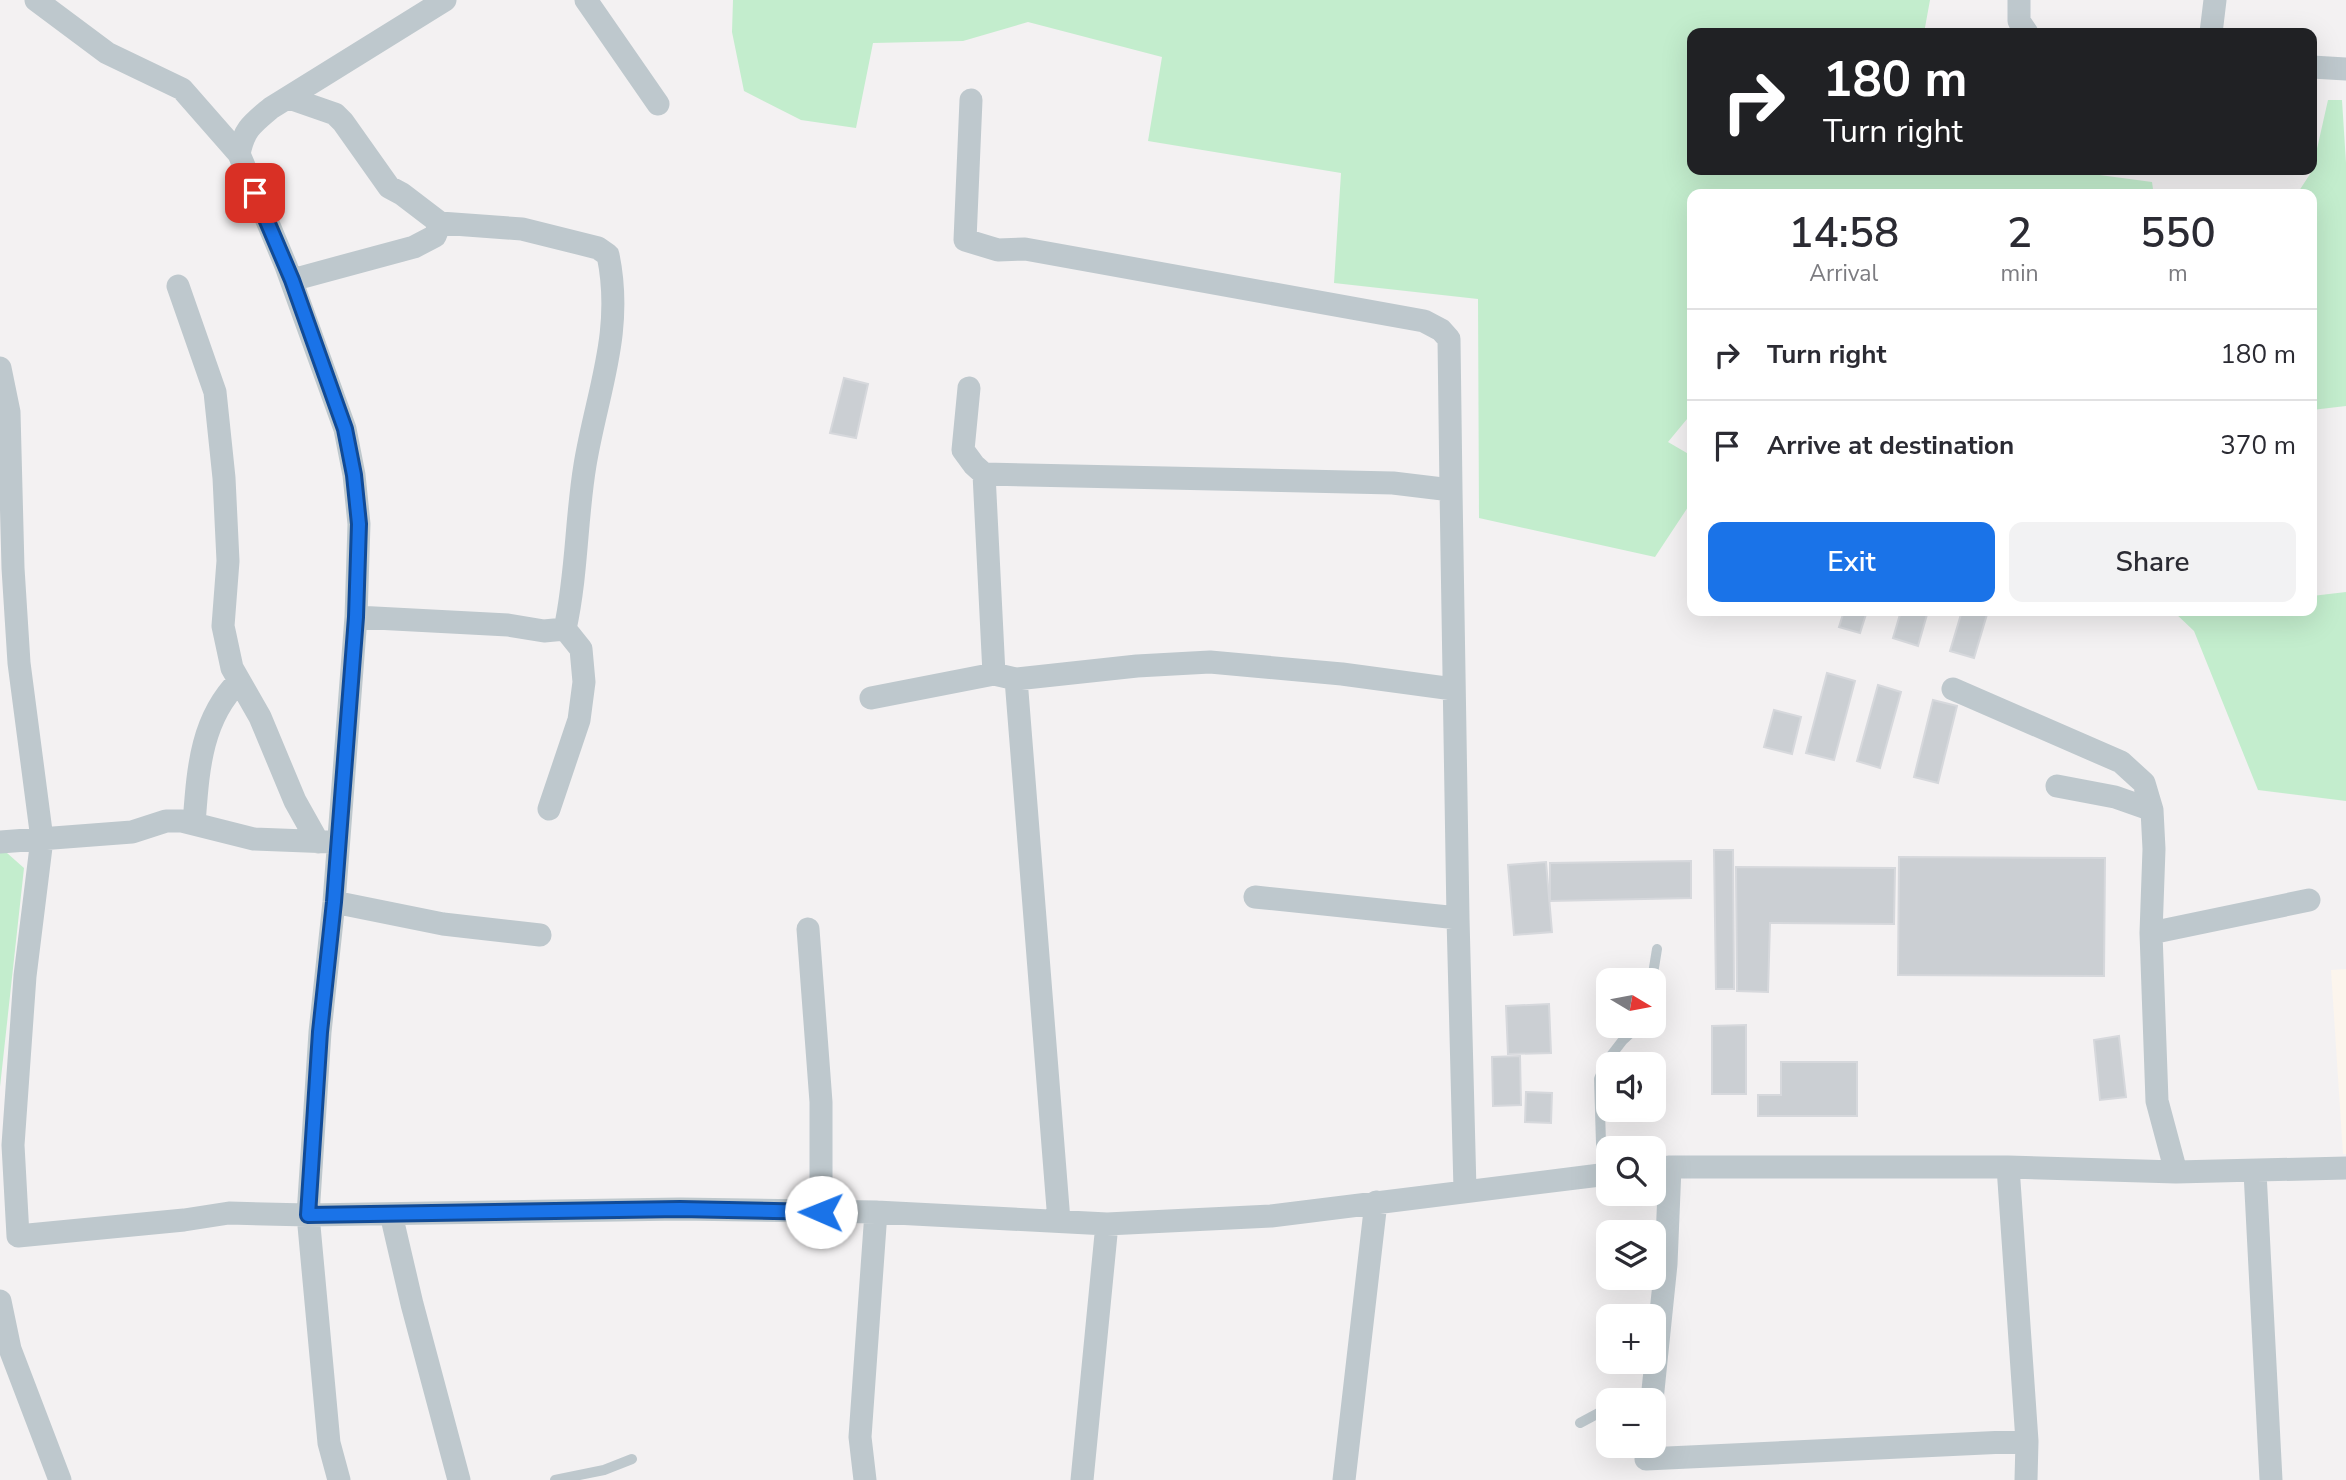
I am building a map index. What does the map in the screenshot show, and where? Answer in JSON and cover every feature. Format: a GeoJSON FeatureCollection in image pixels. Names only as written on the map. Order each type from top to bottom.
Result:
{"type":"FeatureCollection","features":[{"type":"Feature","properties":{"kind":"street"},"geometry":{"type":"LineString","coordinates":[[36,0],[107,53],[182,89],[239,154],[292,280],[345,429],[354,475],[359,524],[356,617],[328,842],[334,902],[320,1032],[308,1215],[329,1443],[339,1480]]}},
{"type":"Feature","properties":{"kind":"street"},"geometry":{"type":"LineString","coordinates":[[239,154],[243,136],[254,122],[271,108],[445,0]]}},
{"type":"Feature","properties":{"kind":"street"},"geometry":{"type":"LineString","coordinates":[[586,0],[658,104]]}},
{"type":"Feature","properties":{"kind":"street"},"geometry":{"type":"LineString","coordinates":[[2019,0],[2019,21],[2024,28]]}},
{"type":"Feature","properties":{"kind":"street"},"geometry":{"type":"LineString","coordinates":[[2211,28],[2214,0]]}},
{"type":"Feature","properties":{"kind":"street"},"geometry":{"type":"LineString","coordinates":[[2317,67],[2346,69]]}},
{"type":"Feature","properties":{"kind":"street"},"geometry":{"type":"LineString","coordinates":[[289,97],[335,114],[344,121],[389,187],[440,223],[522,229],[598,248],[608,255],[614,282],[611,351],[585,465],[572,598],[565,629]]}},
{"type":"Feature","properties":{"kind":"street"},"geometry":{"type":"LineString","coordinates":[[971,100],[965,240],[998,250],[1025,249],[1424,321],[1441,330],[1449,339],[1453,689],[1465,1190]]}},
{"type":"Feature","properties":{"kind":"street"},"geometry":{"type":"LineString","coordinates":[[292,280],[414,247],[435,236],[440,223]]}},
{"type":"Feature","properties":{"kind":"street"},"geometry":{"type":"LineString","coordinates":[[178,286],[215,392],[224,478],[228,561],[223,626],[232,668],[260,717],[295,801],[328,842]]}},
{"type":"Feature","properties":{"kind":"street"},"geometry":{"type":"LineString","coordinates":[[0,368],[9,412],[7,567],[42,839],[25,975],[9,1237],[229,1213],[308,1215],[680,1209],[876,1212],[1107,1224],[1271,1216],[1596,1175]]}},
{"type":"Feature","properties":{"kind":"street"},"geometry":{"type":"LineString","coordinates":[[969,388],[963,450],[984,474],[1393,484],[1451,490]]}},
{"type":"Feature","properties":{"kind":"street"},"geometry":{"type":"LineString","coordinates":[[984,474],[1059,1221]]}},
{"type":"Feature","properties":{"kind":"street"},"geometry":{"type":"LineString","coordinates":[[356,617],[508,625],[544,631],[565,629]]}},
{"type":"Feature","properties":{"kind":"street"},"geometry":{"type":"LineString","coordinates":[[549,809],[579,720],[584,682],[581,649],[565,629]]}},
{"type":"Feature","properties":{"kind":"street"},"geometry":{"type":"LineString","coordinates":[[871,698],[1005,677],[1210,662],[1342,674],[1453,689]]}},
{"type":"Feature","properties":{"kind":"street"},"geometry":{"type":"LineString","coordinates":[[194,824],[197,784],[206,734],[218,706],[239,681]]}},
{"type":"Feature","properties":{"kind":"street"},"geometry":{"type":"LineString","coordinates":[[1953,689],[2121,762],[2144,783],[2152,810],[2154,849],[2151,933],[2157,1101],[2176,1172]]}},
{"type":"Feature","properties":{"kind":"street"},"geometry":{"type":"LineString","coordinates":[[2057,786],[2115,797],[2152,810]]}},
{"type":"Feature","properties":{"kind":"street"},"geometry":{"type":"LineString","coordinates":[[0,842],[132,832],[166,821],[182,821],[254,839],[328,842]]}},
{"type":"Feature","properties":{"kind":"street"},"geometry":{"type":"LineString","coordinates":[[1255,897],[1458,918]]}},
{"type":"Feature","properties":{"kind":"street"},"geometry":{"type":"LineString","coordinates":[[2151,933],[2309,900]]}},
{"type":"Feature","properties":{"kind":"street"},"geometry":{"type":"LineString","coordinates":[[334,902],[443,924],[540,935]]}},
{"type":"Feature","properties":{"kind":"street"},"geometry":{"type":"LineString","coordinates":[[808,929],[821,1102],[821,1212]]}},
{"type":"Feature","properties":{"kind":"street"},"geometry":{"type":"LineString","coordinates":[[2008,1167],[2027,1441],[2026,1480]]}},
{"type":"Feature","properties":{"kind":"street"},"geometry":{"type":"LineString","coordinates":[[1666,1168],[2008,1167],[2176,1172],[2346,1168]]}},
{"type":"Feature","properties":{"kind":"street"},"geometry":{"type":"LineString","coordinates":[[2255,1172],[2271,1480]]}},
{"type":"Feature","properties":{"kind":"street"},"geometry":{"type":"LineString","coordinates":[[1344,1480],[1376,1202]]}},
{"type":"Feature","properties":{"kind":"street"},"geometry":{"type":"LineString","coordinates":[[1648,1388],[1667,1264],[1664,1206]]}},
{"type":"Feature","properties":{"kind":"street"},"geometry":{"type":"LineString","coordinates":[[865,1480],[860,1437],[876,1212]]}},
{"type":"Feature","properties":{"kind":"street"},"geometry":{"type":"LineString","coordinates":[[391,1214],[412,1304],[460,1480]]}},
{"type":"Feature","properties":{"kind":"street"},"geometry":{"type":"LineString","coordinates":[[1082,1480],[1107,1224]]}},
{"type":"Feature","properties":{"kind":"street"},"geometry":{"type":"LineString","coordinates":[[0,1301],[5,1353],[60,1480]]}},
{"type":"Feature","properties":{"kind":"street"},"geometry":{"type":"LineString","coordinates":[[1647,1462],[2027,1441]]}},
{"type":"Feature","properties":{"kind":"lane"},"geometry":{"type":"LineString","coordinates":[[1654,968],[1657,949]]}},
{"type":"Feature","properties":{"kind":"lane"},"geometry":{"type":"LineString","coordinates":[[1603,1136],[1599,1079],[1606,1062],[1625,1038]]}},
{"type":"Feature","properties":{"kind":"lane"},"geometry":{"type":"LineString","coordinates":[[1580,1423],[1596,1414]]}},
{"type":"Feature","properties":{"kind":"lane"},"geometry":{"type":"LineString","coordinates":[[555,1480],[604,1470],[632,1459]]}},
{"type":"Feature","properties":{"kind":"shaded area"},"geometry":{"type":"Polygon","coordinates":[[[2346,969],[2346,1154],[2343,1154],[2331,970],[2346,969]]]}},
{"type":"Feature","properties":{"kind":"green space"},"geometry":{"type":"Polygon","coordinates":[[[733,0],[1930,0],[1925,28],[1687,28],[1687,175],[2100,175],[2152,182],[2153,189],[1687,189],[1687,419],[1668,442],[1687,453],[1687,509],[1655,557],[1479,518],[1478,299],[1334,283],[1341,173],[1148,141],[1162,57],[1028,22],[963,41],[873,43],[856,128],[801,120],[744,91],[732,32],[733,0]]]}},
{"type":"Feature","properties":{"kind":"green space"},"geometry":{"type":"Polygon","coordinates":[[[2328,100],[2342,100],[2346,163],[2346,406],[2317,409],[2317,189],[2300,189],[2309,175],[2317,175],[2317,149],[2328,100]]]}},
{"type":"Feature","properties":{"kind":"green space"},"geometry":{"type":"Polygon","coordinates":[[[2346,592],[2346,801],[2258,790],[2194,631],[2178,616],[2317,616],[2317,595],[2346,592]]]}},
{"type":"Feature","properties":{"kind":"green space"},"geometry":{"type":"Polygon","coordinates":[[[0,853],[7,853],[24,868],[0,1087],[0,853]]]}},
{"type":"Feature","properties":{"kind":"building"},"geometry":{"type":"Polygon","coordinates":[[[844,378],[868,384],[856,438],[830,433],[844,378]]]}},
{"type":"Feature","properties":{"kind":"building"},"geometry":{"type":"Polygon","coordinates":[[[1842,616],[1865,616],[1860,633],[1839,627],[1842,616]]]}},
{"type":"Feature","properties":{"kind":"building"},"geometry":{"type":"Polygon","coordinates":[[[1900,616],[1927,616],[1918,646],[1893,638],[1900,616]]]}},
{"type":"Feature","properties":{"kind":"building"},"geometry":{"type":"Polygon","coordinates":[[[1960,616],[1987,616],[1974,658],[1950,651],[1960,616]]]}},
{"type":"Feature","properties":{"kind":"building"},"geometry":{"type":"Polygon","coordinates":[[[1827,673],[1855,681],[1834,760],[1806,753],[1827,673]]]}},
{"type":"Feature","properties":{"kind":"building"},"geometry":{"type":"Polygon","coordinates":[[[1878,685],[1901,692],[1880,768],[1857,761],[1878,685]]]}},
{"type":"Feature","properties":{"kind":"building"},"geometry":{"type":"Polygon","coordinates":[[[1933,700],[1957,706],[1938,783],[1914,777],[1933,700]]]}},
{"type":"Feature","properties":{"kind":"building"},"geometry":{"type":"Polygon","coordinates":[[[1774,710],[1801,717],[1792,754],[1764,747],[1774,710]]]}},
{"type":"Feature","properties":{"kind":"building"},"geometry":{"type":"Polygon","coordinates":[[[1714,850],[1733,850],[1734,989],[1716,989],[1714,850]]]}},
{"type":"Feature","properties":{"kind":"building"},"geometry":{"type":"Polygon","coordinates":[[[1899,857],[2105,858],[2104,976],[1898,975],[1899,857]]]}},
{"type":"Feature","properties":{"kind":"building"},"geometry":{"type":"Polygon","coordinates":[[[1691,861],[1691,898],[1550,901],[1550,863],[1691,861]]]}},
{"type":"Feature","properties":{"kind":"building"},"geometry":{"type":"Polygon","coordinates":[[[1546,862],[1552,932],[1514,935],[1508,865],[1546,862]]]}},
{"type":"Feature","properties":{"kind":"building"},"geometry":{"type":"Polygon","coordinates":[[[1736,867],[1895,868],[1894,924],[1770,923],[1768,992],[1737,991],[1736,867]]]}},
{"type":"Feature","properties":{"kind":"building"},"geometry":{"type":"Polygon","coordinates":[[[1549,1004],[1551,1053],[1508,1054],[1506,1006],[1549,1004]]]}},
{"type":"Feature","properties":{"kind":"building"},"geometry":{"type":"Polygon","coordinates":[[[1746,1025],[1746,1094],[1712,1094],[1712,1026],[1746,1025]]]}},
{"type":"Feature","properties":{"kind":"building"},"geometry":{"type":"Polygon","coordinates":[[[2119,1036],[2126,1097],[2100,1100],[2094,1040],[2119,1036]]]}},
{"type":"Feature","properties":{"kind":"building"},"geometry":{"type":"Polygon","coordinates":[[[1520,1056],[1521,1105],[1493,1106],[1492,1057],[1520,1056]]]}},
{"type":"Feature","properties":{"kind":"building"},"geometry":{"type":"Polygon","coordinates":[[[1781,1062],[1857,1062],[1857,1116],[1758,1116],[1758,1095],[1781,1095],[1781,1062]]]}},
{"type":"Feature","properties":{"kind":"building"},"geometry":{"type":"Polygon","coordinates":[[[1526,1092],[1552,1093],[1551,1123],[1525,1122],[1526,1092]]]}},
{"type":"Feature","properties":{"kind":"route"},"geometry":{"type":"LineString","coordinates":[[255,193],[292,280],[345,429],[354,475],[359,524],[356,617],[334,902],[320,1032],[308,1215],[680,1209],[821,1212]]}}]}
